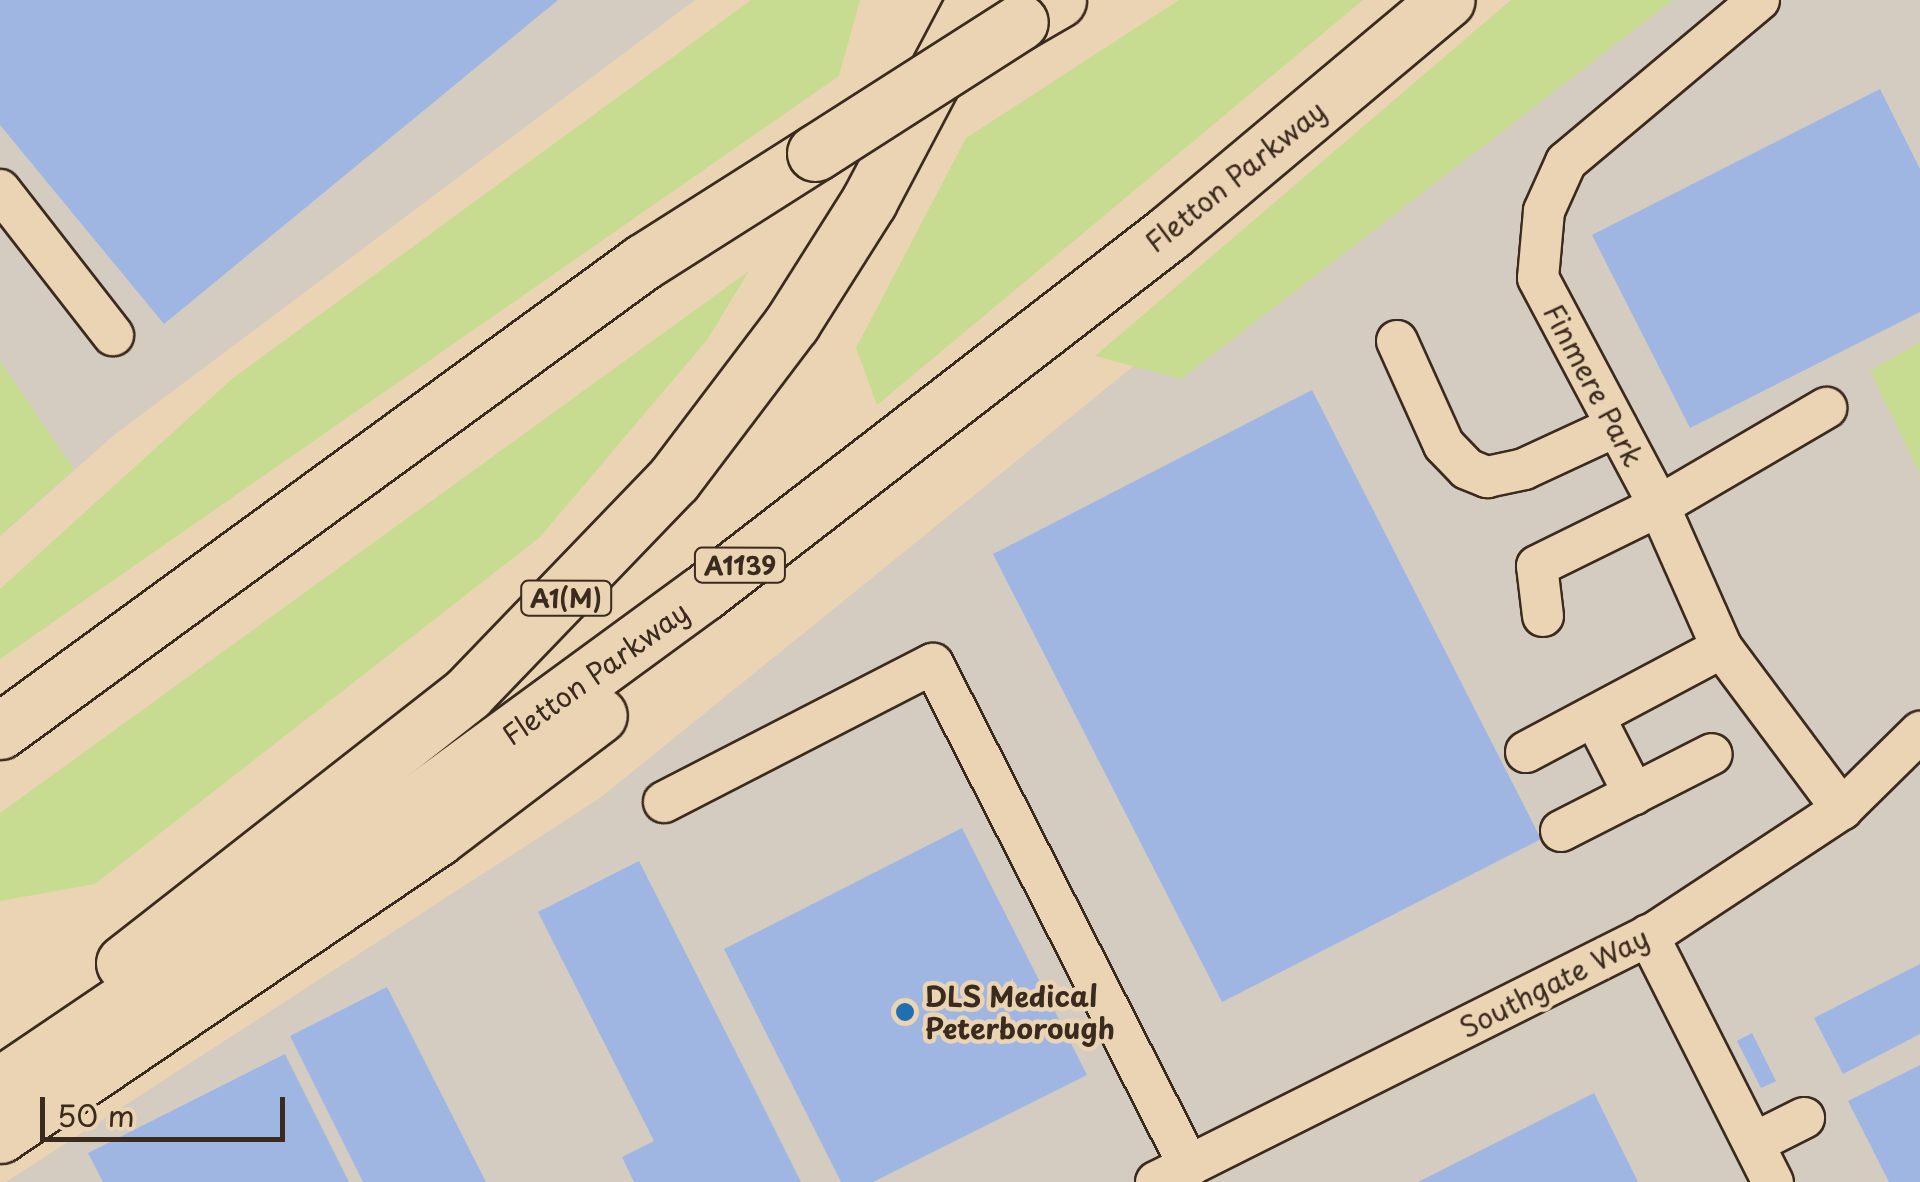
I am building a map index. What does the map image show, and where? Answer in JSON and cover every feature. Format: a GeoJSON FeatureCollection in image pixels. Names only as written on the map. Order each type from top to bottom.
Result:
{"type":"FeatureCollection","features":[{"type":"Feature","properties":{"kind":"highway","name":"Fletton Parkway"},"geometry":{"type":"LineString","coordinates":[[0,1086],[560,700],[1170,232],[1446,0]]}},
{"type":"Feature","properties":{"kind":"highway"},"geometry":{"type":"LineString","coordinates":[[0,730],[628,274],[814,153],[1018,7]]}},
{"type":"Feature","properties":{"kind":"highway","name":"A1(M)"},"geometry":{"type":"LineString","coordinates":[[0,1055],[426,728],[613,547],[792,323],[869,201],[1018,7]]}},
{"type":"Feature","properties":{"kind":"highway"},"geometry":{"type":"LineString","coordinates":[[0,1135],[324,918],[531,768],[952,424],[1170,232]]}},
{"type":"Feature","properties":{"kind":"street","name":"Finmere Park"},"geometry":{"type":"LineString","coordinates":[[1759,0],[1566,162],[1544,212],[1538,278],[1659,506],[1722,648],[1842,809]]}},
{"type":"Feature","properties":{"kind":"street"},"geometry":{"type":"LineString","coordinates":[[0,190],[113,335]]}},
{"type":"Feature","properties":{"kind":"street"},"geometry":{"type":"LineString","coordinates":[[1397,342],[1444,445],[1467,469],[1487,477],[1524,469],[1617,426]]}},
{"type":"Feature","properties":{"kind":"street"},"geometry":{"type":"LineString","coordinates":[[1543,616],[1537,566],[1659,506],[1826,408]]}},
{"type":"Feature","properties":{"kind":"street"},"geometry":{"type":"LineString","coordinates":[[1526,752],[1722,648]]}},
{"type":"Feature","properties":{"kind":"street"},"geometry":{"type":"LineString","coordinates":[[664,802],[933,664],[1172,1174]]}},
{"type":"Feature","properties":{"kind":"street"},"geometry":{"type":"LineString","coordinates":[[1594,716],[1634,794]]}},
{"type":"Feature","properties":{"kind":"street","name":"Southgate Way"},"geometry":{"type":"LineString","coordinates":[[1172,1174],[1648,936],[1842,809],[1920,732]]}},
{"type":"Feature","properties":{"kind":"street"},"geometry":{"type":"LineString","coordinates":[[1561,831],[1712,754]]}},
{"type":"Feature","properties":{"kind":"street"},"geometry":{"type":"LineString","coordinates":[[1648,936],[1774,1182]]}},
{"type":"Feature","properties":{"kind":"street"},"geometry":{"type":"LineString","coordinates":[[1754,1142],[1804,1118]]}},
{"type":"Feature","properties":{"kind":"shaded area"},"geometry":{"type":"Polygon","coordinates":[[[0,0],[695,0],[114,435],[0,536],[0,0]]]}},
{"type":"Feature","properties":{"kind":"shaded area"},"geometry":{"type":"Polygon","coordinates":[[[1610,0],[1920,0],[1920,1182],[6,1182],[600,798],[1313,221],[1610,0]]]}},
{"type":"Feature","properties":{"kind":"green space"},"geometry":{"type":"Polygon","coordinates":[[[751,0],[860,0],[839,76],[0,659],[0,589],[233,378],[751,0]]]}},
{"type":"Feature","properties":{"kind":"green space"},"geometry":{"type":"Polygon","coordinates":[[[1179,0],[1363,0],[877,405],[856,348],[966,138],[1179,0]]]}},
{"type":"Feature","properties":{"kind":"green space"},"geometry":{"type":"Polygon","coordinates":[[[1511,0],[1673,0],[1181,379],[1095,356],[1511,0]]]}},
{"type":"Feature","properties":{"kind":"green space"},"geometry":{"type":"Polygon","coordinates":[[[749,271],[707,340],[539,538],[95,884],[0,901],[0,813],[749,271]]]}},
{"type":"Feature","properties":{"kind":"green space"},"geometry":{"type":"Polygon","coordinates":[[[1920,342],[1920,474],[1870,371],[1920,342]]]}},
{"type":"Feature","properties":{"kind":"green space"},"geometry":{"type":"Polygon","coordinates":[[[0,361],[74,469],[0,536],[0,361]]]}},
{"type":"Feature","properties":{"kind":"building"},"geometry":{"type":"Polygon","coordinates":[[[0,0],[558,0],[164,324],[0,125],[0,0]]]}},
{"type":"Feature","properties":{"kind":"building"},"geometry":{"type":"Polygon","coordinates":[[[1880,89],[1920,169],[1920,312],[1690,428],[1592,235],[1880,89]]]}},
{"type":"Feature","properties":{"kind":"building"},"geometry":{"type":"Polygon","coordinates":[[[1312,390],[1541,839],[1222,1002],[993,554],[1312,390]]]}},
{"type":"Feature","properties":{"kind":"building","name":"DLS Medical Peterborough"},"geometry":{"type":"Polygon","coordinates":[[[962,828],[1087,1075],[873,1182],[841,1182],[724,949],[962,828]]]}},
{"type":"Feature","properties":{"kind":"building"},"geometry":{"type":"Polygon","coordinates":[[[639,861],[801,1182],[634,1182],[622,1157],[654,1141],[538,912],[639,861]]]}},
{"type":"Feature","properties":{"kind":"building"},"geometry":{"type":"Polygon","coordinates":[[[1920,964],[1920,1034],[1843,1074],[1814,1018],[1920,964]]]}},
{"type":"Feature","properties":{"kind":"building"},"geometry":{"type":"Polygon","coordinates":[[[387,987],[486,1182],[363,1182],[290,1036],[387,987]]]}},
{"type":"Feature","properties":{"kind":"building"},"geometry":{"type":"Polygon","coordinates":[[[1752,1033],[1776,1081],[1761,1088],[1737,1041],[1752,1033]]]}},
{"type":"Feature","properties":{"kind":"building"},"geometry":{"type":"Polygon","coordinates":[[[285,1054],[349,1182],[103,1182],[88,1153],[285,1054]]]}},
{"type":"Feature","properties":{"kind":"building"},"geometry":{"type":"Polygon","coordinates":[[[1920,1065],[1920,1182],[1889,1182],[1848,1101],[1920,1065]]]}},
{"type":"Feature","properties":{"kind":"building"},"geometry":{"type":"Polygon","coordinates":[[[1594,1093],[1638,1182],[1418,1182],[1594,1093]]]}},
{"type":"Feature","properties":{"kind":"place","name":"DLS Medical Peterborough"},"geometry":{"type":"Point","coordinates":[905,1012]}}]}
